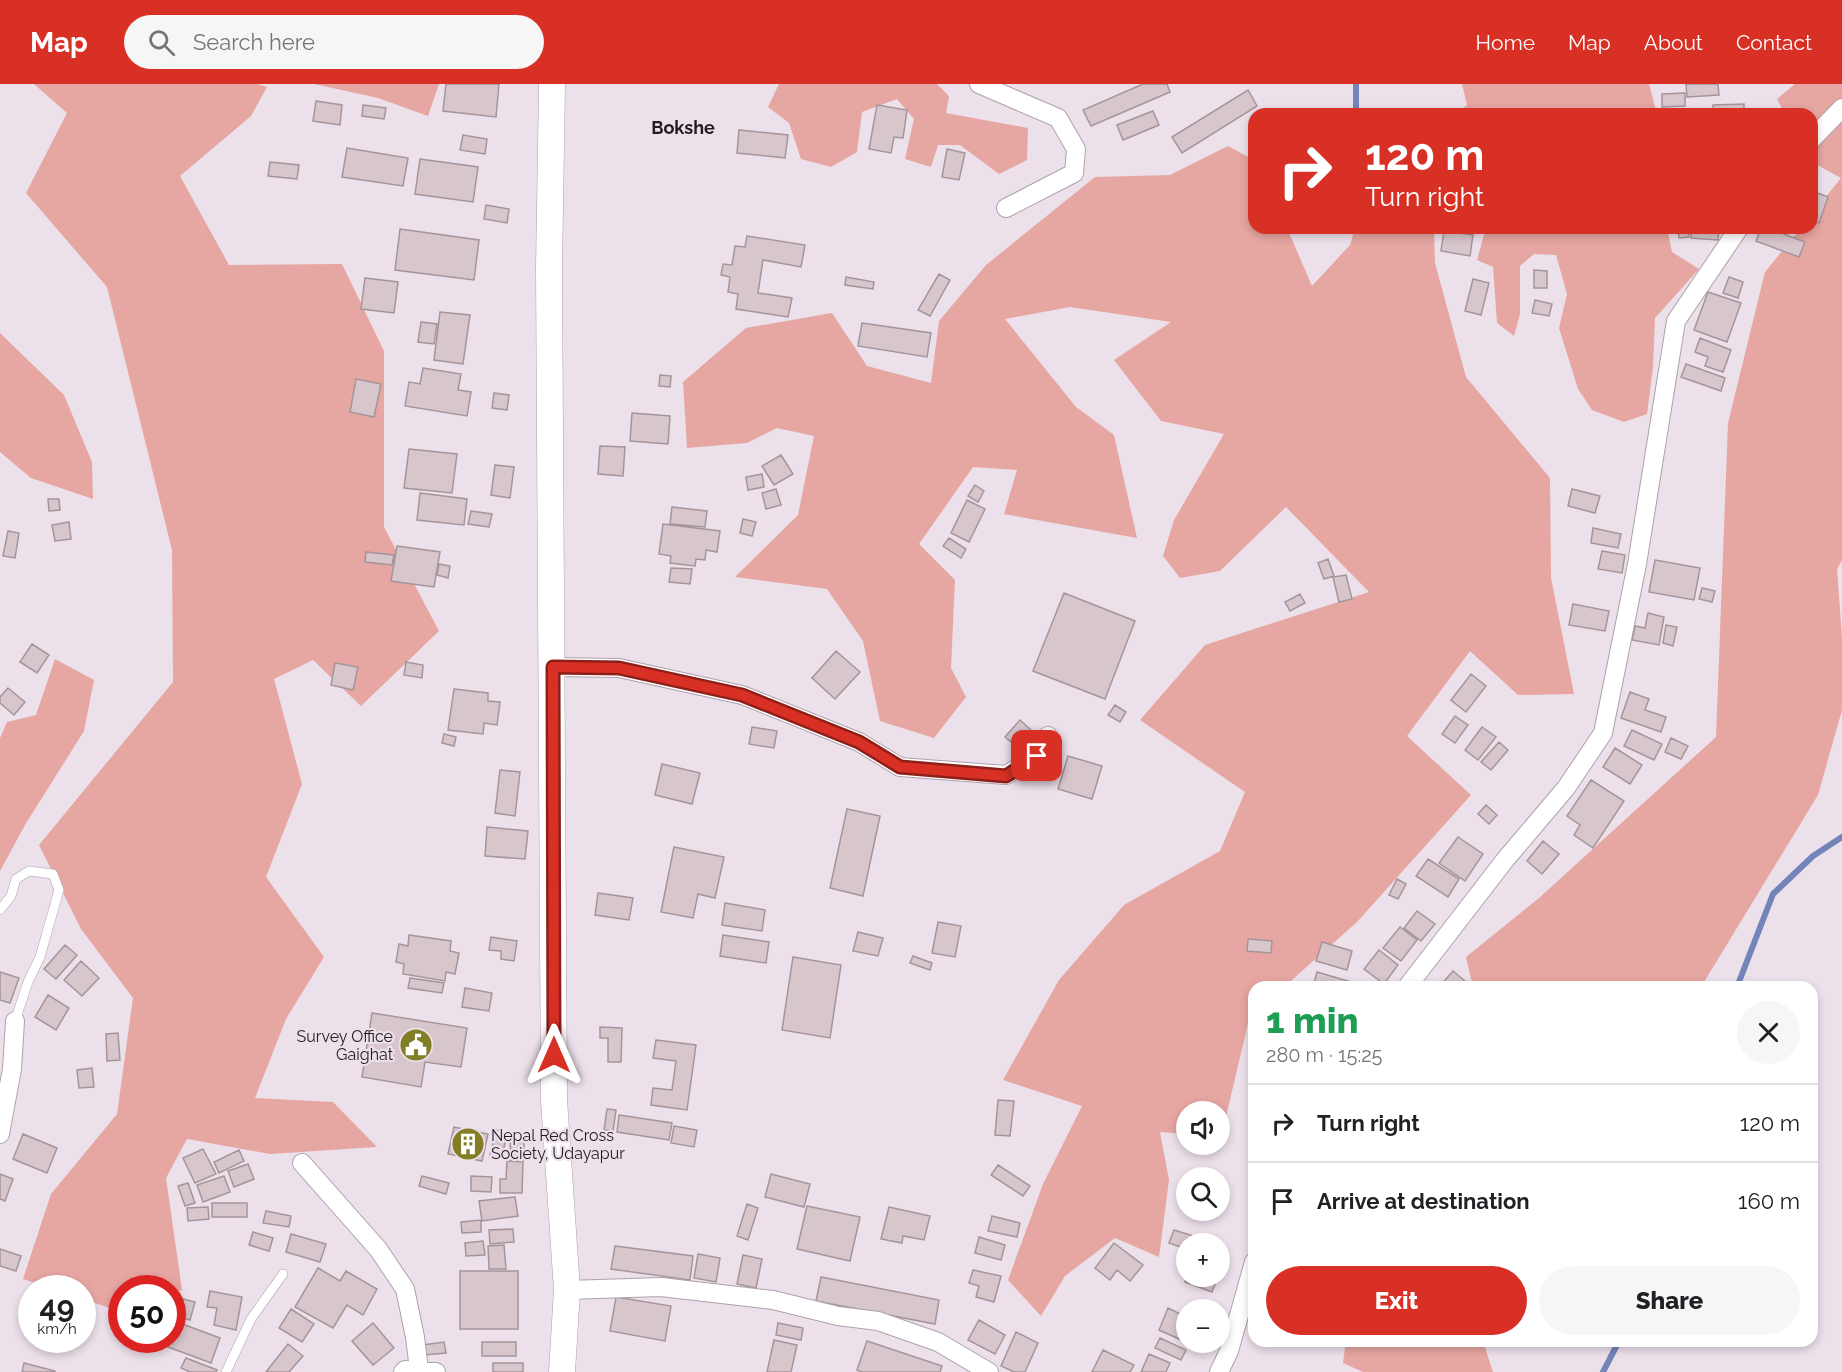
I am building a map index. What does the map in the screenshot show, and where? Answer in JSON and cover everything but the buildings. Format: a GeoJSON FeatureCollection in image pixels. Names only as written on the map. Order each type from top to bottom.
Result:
{"type":"FeatureCollection","features":[{"type":"Feature","properties":{"kind":"main road"},"geometry":{"type":"LineString","coordinates":[[552,84],[549,268],[555,1100],[567,1290],[562,1372]]}},
{"type":"Feature","properties":{"kind":"street"},"geometry":{"type":"LineString","coordinates":[[979,84],[1058,118],[1076,149],[1074,173],[1006,208]]}},
{"type":"Feature","properties":{"kind":"street"},"geometry":{"type":"LineString","coordinates":[[1818,133],[1842,108]]}},
{"type":"Feature","properties":{"kind":"street"},"geometry":{"type":"LineString","coordinates":[[1412,981],[1504,860],[1566,788],[1603,733],[1637,564],[1676,321],[1735,234]]}},
{"type":"Feature","properties":{"kind":"street"},"geometry":{"type":"LineString","coordinates":[[553,667],[619,668],[742,695],[859,742],[900,767],[1006,776],[1037,756],[1048,736]]}},
{"type":"Feature","properties":{"kind":"street"},"geometry":{"type":"LineString","coordinates":[[0,1134],[12,1069],[15,1021]]}},
{"type":"Feature","properties":{"kind":"street"},"geometry":{"type":"LineString","coordinates":[[302,1162],[378,1249],[405,1289],[415,1337],[419,1372]]}},
{"type":"Feature","properties":{"kind":"street"},"geometry":{"type":"LineString","coordinates":[[1219,1372],[1229,1351],[1248,1283]]}},
{"type":"Feature","properties":{"kind":"street"},"geometry":{"type":"LineString","coordinates":[[567,1290],[661,1287],[773,1300],[838,1316],[878,1322],[938,1342],[989,1372]]}},
{"type":"Feature","properties":{"kind":"lane"},"geometry":{"type":"LineString","coordinates":[[0,910],[11,896],[16,879],[29,871],[53,874],[59,890],[40,957],[28,982],[15,1021]]}},
{"type":"Feature","properties":{"kind":"lane"},"geometry":{"type":"LineString","coordinates":[[226,1372],[251,1319],[283,1274]]}},
{"type":"Feature","properties":{"kind":"shaded area"},"geometry":{"type":"Polygon","coordinates":[[[34,84],[257,84],[267,87],[251,116],[180,176],[229,265],[342,264],[384,351],[384,527],[439,631],[361,706],[313,660],[274,679],[302,784],[266,877],[324,957],[286,1019],[255,1098],[333,1102],[377,1147],[270,1154],[187,1139],[166,1178],[180,1275],[108,1275],[108,1307],[96,1303],[96,1275],[24,1275],[51,1194],[117,1114],[133,998],[81,929],[39,845],[173,682],[172,550],[107,287],[26,193],[67,113],[34,84]]]}},
{"type":"Feature","properties":{"kind":"shaded area"},"geometry":{"type":"Polygon","coordinates":[[[314,84],[439,84],[428,116],[378,98],[314,84]]]}},
{"type":"Feature","properties":{"kind":"shaded area"},"geometry":{"type":"Polygon","coordinates":[[[779,84],[937,84],[949,96],[946,113],[1028,128],[1027,160],[999,174],[960,145],[938,145],[931,167],[905,159],[914,119],[897,99],[862,112],[857,152],[831,167],[801,159],[789,123],[768,107],[779,84]]]}},
{"type":"Feature","properties":{"kind":"shaded area"},"geometry":{"type":"Polygon","coordinates":[[[1462,84],[1649,84],[1655,108],[1463,108],[1467,105],[1462,84]]]}},
{"type":"Feature","properties":{"kind":"shaded area"},"geometry":{"type":"Polygon","coordinates":[[[1795,84],[1842,84],[1842,560],[1837,569],[1842,638],[1842,710],[1818,795],[1705,981],[1472,981],[1466,957],[1539,898],[1716,737],[1728,423],[1765,272],[1796,234],[1818,234],[1818,207],[1841,178],[1818,165],[1818,108],[1782,108],[1777,99],[1795,84]]]}},
{"type":"Feature","properties":{"kind":"shaded area"},"geometry":{"type":"Polygon","coordinates":[[[1228,146],[1248,157],[1248,234],[1290,234],[1312,286],[1350,245],[1353,234],[1434,234],[1435,263],[1466,377],[1550,478],[1551,578],[1574,694],[1518,695],[1470,651],[1407,736],[1471,795],[1357,922],[1291,981],[1248,981],[1248,1023],[1230,1101],[1176,1101],[1176,1133],[1160,1132],[1169,1180],[1159,1257],[1115,1238],[1065,1276],[1041,1316],[1008,1280],[1043,1184],[1082,1106],[1003,1080],[1059,980],[1124,905],[1220,851],[1245,792],[1140,720],[1205,645],[1369,592],[1286,507],[1220,571],[1180,578],[1163,556],[1174,520],[1224,434],[1161,421],[1114,360],[1171,322],[1070,307],[1005,319],[1076,407],[1114,435],[1137,538],[1004,514],[1017,470],[973,467],[919,544],[955,580],[951,668],[966,697],[934,738],[880,721],[863,641],[827,589],[735,577],[798,515],[814,436],[777,428],[747,443],[687,448],[683,382],[746,328],[832,313],[867,366],[931,383],[939,321],[986,265],[1095,177],[1170,175],[1228,146]]]}},
{"type":"Feature","properties":{"kind":"shaded area"},"geometry":{"type":"Polygon","coordinates":[[[1484,234],[1668,234],[1672,252],[1699,269],[1655,318],[1653,367],[1647,414],[1624,422],[1592,410],[1578,389],[1559,328],[1567,294],[1556,255],[1534,254],[1520,266],[1520,314],[1514,336],[1497,323],[1493,267],[1477,260],[1484,234]]]}},
{"type":"Feature","properties":{"kind":"shaded area"},"geometry":{"type":"Polygon","coordinates":[[[0,333],[64,395],[92,462],[93,499],[31,478],[0,452],[0,333]]]}},
{"type":"Feature","properties":{"kind":"shaded area"},"geometry":{"type":"Polygon","coordinates":[[[55,659],[94,680],[84,731],[25,825],[0,871],[0,738],[7,722],[36,715],[55,659]]]}},
{"type":"Feature","properties":{"kind":"shaded area"},"geometry":{"type":"Polygon","coordinates":[[[1345,1347],[1485,1347],[1493,1372],[1363,1372],[1343,1363],[1345,1347]]]}},
{"type":"Feature","properties":{"kind":"waterway"},"geometry":{"type":"LineString","coordinates":[[1356,84],[1356,108]]}},
{"type":"Feature","properties":{"kind":"waterway"},"geometry":{"type":"LineString","coordinates":[[1739,981],[1773,894],[1813,856],[1842,837]]}},
{"type":"Feature","properties":{"kind":"waterway"},"geometry":{"type":"LineString","coordinates":[[1603,1372],[1616,1347]]}},
{"type":"Feature","properties":{"kind":"place","name":"Survey Office Gaighat"},"geometry":{"type":"Point","coordinates":[416,1045]}},
{"type":"Feature","properties":{"kind":"place","name":"Nepal Red Cross Society, Udayapur"},"geometry":{"type":"Point","coordinates":[468,1144]}},
{"type":"Feature","properties":{"kind":"district","name":"Bokshe"},"geometry":{"type":"Point","coordinates":[683,127]}},
{"type":"Feature","properties":{"kind":"route"},"geometry":{"type":"LineString","coordinates":[[554,1055],[553,667],[619,668],[742,695],[859,742],[900,767],[1006,776],[1037,756]]}}]}
